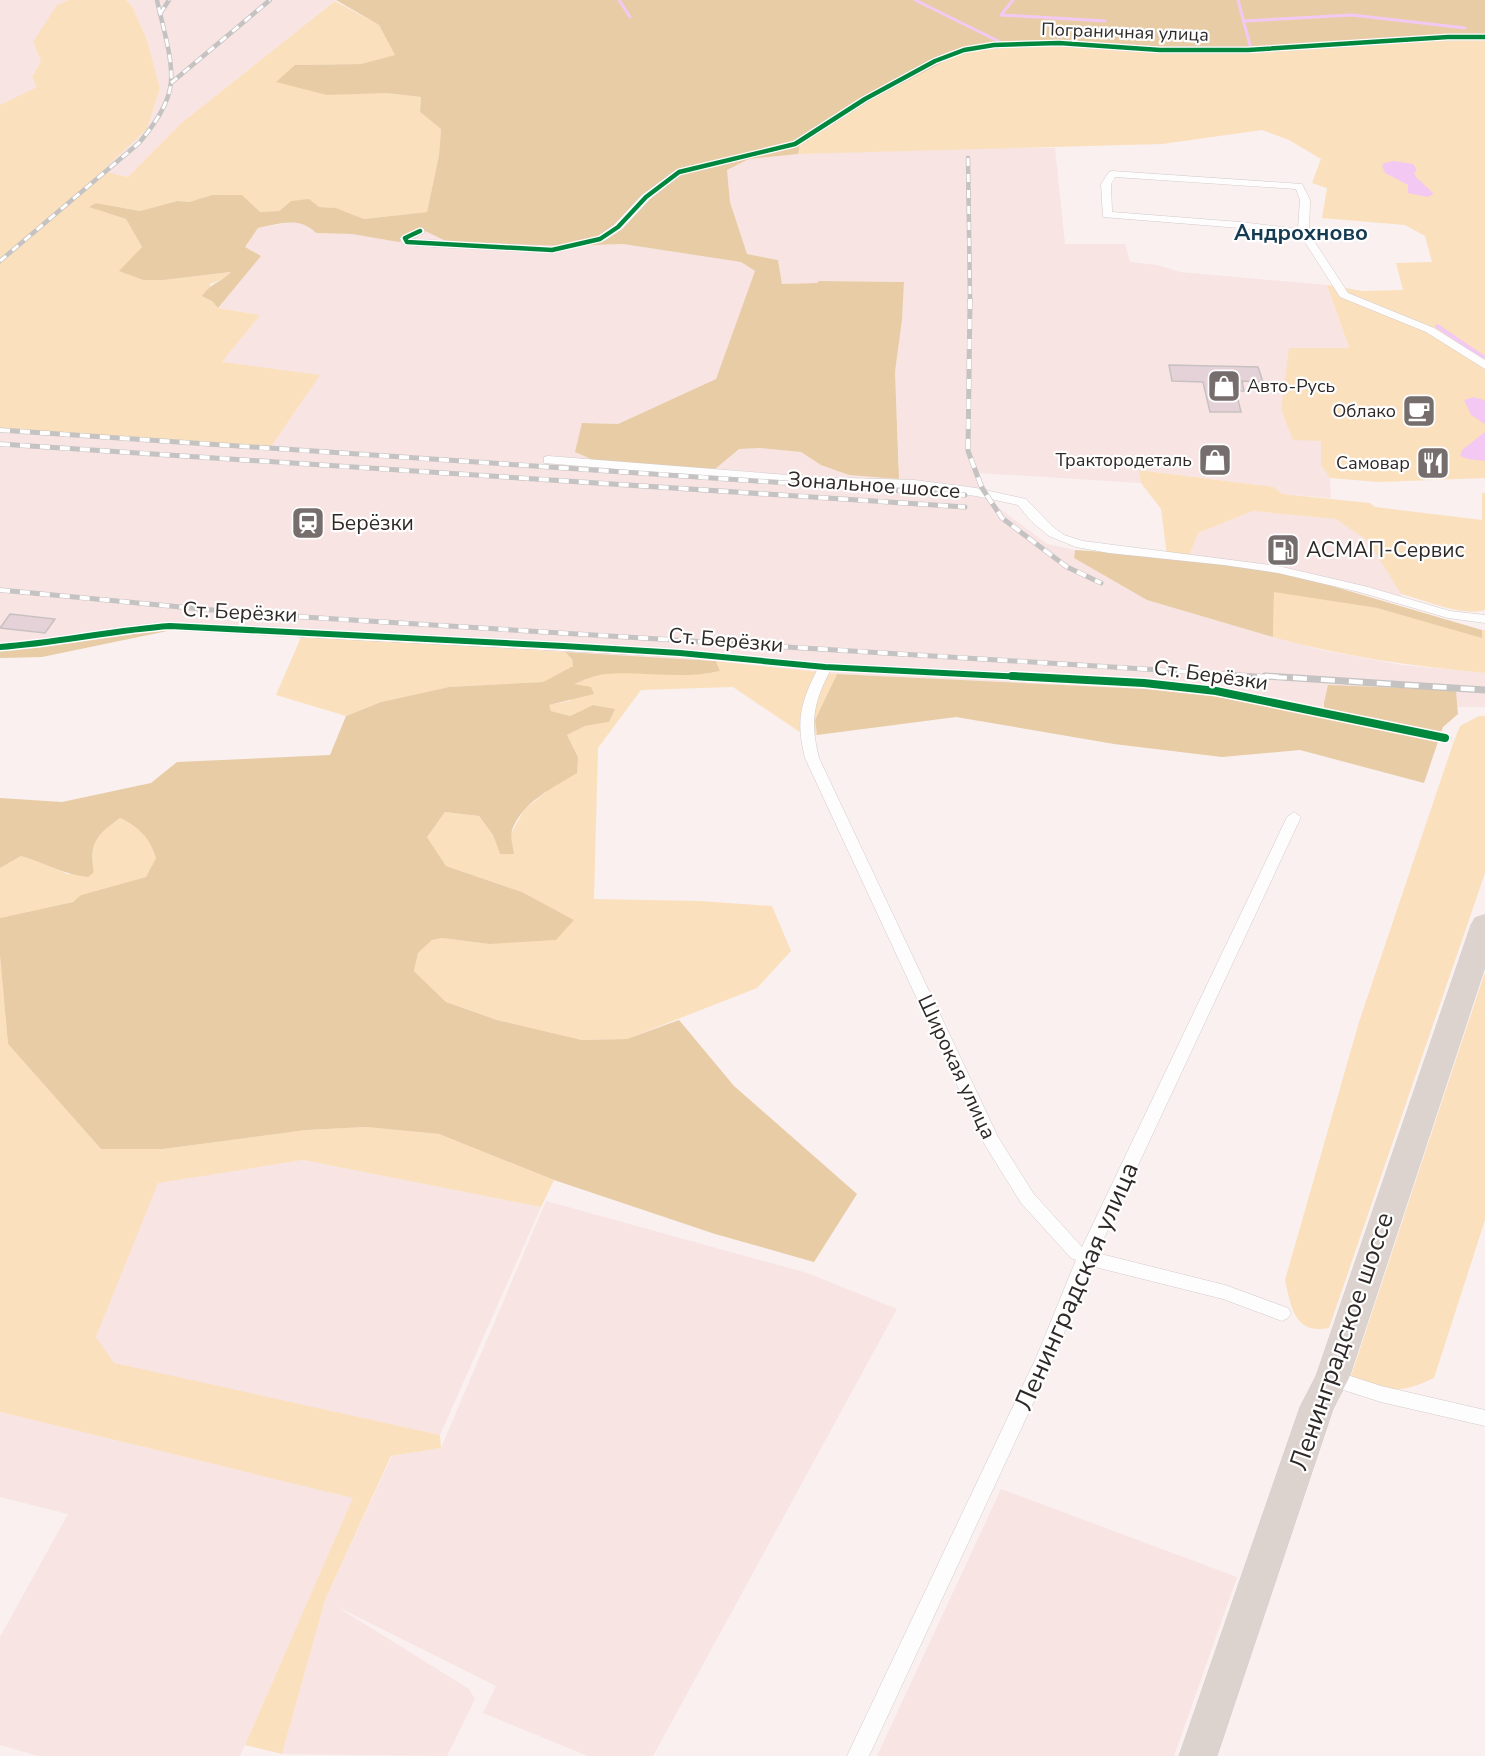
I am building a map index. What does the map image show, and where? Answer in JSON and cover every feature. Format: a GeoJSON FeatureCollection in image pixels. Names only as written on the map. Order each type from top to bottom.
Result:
{"type":"FeatureCollection","features":[{"type":"Feature","properties":{"kind":"highway","name":"Ленинградское шоссе"},"geometry":{"type":"LineString","coordinates":[[1198,1756],[1317,1407],[1332,1378],[1485,925]]}},
{"type":"Feature","properties":{"kind":"street","name":"Пограничная улица"},"geometry":{"type":"LineString","coordinates":[[420,231],[405,238],[407,242],[552,250],[600,239],[618,227],[646,197],[679,172],[795,144],[838,114],[935,61],[964,50],[994,45],[1059,44],[1150,50],[1248,50],[1448,37],[1485,37]]}},
{"type":"Feature","properties":{"kind":"street"},"geometry":{"type":"LineString","coordinates":[[1304,233],[1240,225],[1107,214],[1106,184],[1112,174],[1299,186],[1307,205],[1302,225],[1304,233],[1344,295],[1430,330],[1485,366]]}},
{"type":"Feature","properties":{"kind":"street","name":"Зональное шоссе"},"geometry":{"type":"LineString","coordinates":[[548,460],[813,481],[914,484],[976,492],[1022,502],[1029,512],[1050,530],[1062,538],[1078,543],[1131,552],[1224,561],[1292,572],[1474,620],[1485,619]]}},
{"type":"Feature","properties":{"kind":"street","name":"Ст. Берёзки"},"geometry":{"type":"LineString","coordinates":[[0,647],[45,644],[131,629],[170,626],[657,652],[825,667],[1144,683],[1200,689],[1295,706],[1445,738]]}},
{"type":"Feature","properties":{"kind":"street","name":"Широкая улица"},"geometry":{"type":"LineString","coordinates":[[825,667],[807,706],[806,736],[812,758],[991,1140],[1027,1198],[1077,1253],[1225,1292],[1282,1313]]}},
{"type":"Feature","properties":{"kind":"street","name":"Ленинградская улица"},"geometry":{"type":"LineString","coordinates":[[858,1756],[1045,1358],[1086,1257],[1294,817]]}},
{"type":"Feature","properties":{"kind":"street"},"geometry":{"type":"LineString","coordinates":[[1332,1378],[1380,1394],[1485,1418]]}},
{"type":"Feature","properties":{"kind":"shaded area"},"geometry":{"type":"Polygon","coordinates":[[[0,0],[69,0],[33,42],[41,61],[32,77],[38,87],[0,105],[0,0]]]}},
{"type":"Feature","properties":{"kind":"shaded area"},"geometry":{"type":"Polygon","coordinates":[[[69,0],[126,0],[132,6],[147,40],[160,88],[147,129],[102,171],[128,177],[180,124],[335,1],[379,25],[396,55],[361,64],[295,65],[386,93],[421,97],[420,112],[441,129],[439,155],[427,212],[364,219],[336,208],[291,201],[279,211],[260,212],[212,195],[189,202],[176,201],[140,211],[96,203],[90,207],[126,219],[142,247],[120,271],[143,280],[232,272],[226,278],[210,284],[212,301],[218,308],[260,315],[222,362],[320,375],[270,448],[0,429],[0,105],[37,87],[32,77],[41,61],[33,42],[57,5],[69,0]]]}},
{"type":"Feature","properties":{"kind":"shaded area"},"geometry":{"type":"Polygon","coordinates":[[[126,0],[336,0],[180,124],[128,177],[101,171],[147,129],[160,88],[147,40],[132,6],[126,0]]]}},
{"type":"Feature","properties":{"kind":"shaded area"},"geometry":{"type":"Polygon","coordinates":[[[336,0],[1485,0],[1485,40],[1452,39],[1338,48],[1203,53],[1035,46],[990,48],[953,57],[871,100],[800,145],[798,154],[749,159],[727,170],[730,202],[747,254],[778,260],[782,284],[817,283],[819,281],[904,282],[895,372],[899,479],[849,475],[821,465],[801,452],[760,448],[739,449],[715,469],[598,462],[575,452],[582,423],[618,424],[716,379],[755,271],[741,262],[623,244],[565,246],[448,242],[421,229],[399,242],[352,234],[316,233],[303,224],[281,223],[258,228],[245,247],[261,256],[218,308],[212,301],[202,296],[210,287],[231,272],[163,280],[143,280],[119,271],[142,247],[126,219],[89,207],[96,203],[140,211],[177,201],[189,202],[212,195],[242,195],[260,212],[279,211],[291,201],[309,199],[319,207],[336,208],[364,219],[427,212],[439,155],[441,129],[420,112],[421,97],[386,93],[327,95],[276,82],[295,65],[361,64],[395,55],[379,25],[336,0]]]}},
{"type":"Feature","properties":{"kind":"shaded area"},"geometry":{"type":"Polygon","coordinates":[[[1452,39],[1485,40],[1485,478],[1379,482],[1330,478],[1321,465],[1321,441],[1293,440],[1281,409],[1289,348],[1349,348],[1327,285],[1363,291],[1403,290],[1396,263],[1432,262],[1425,236],[1405,225],[1322,218],[1327,188],[1312,183],[1321,159],[1289,140],[1262,130],[1162,144],[798,154],[800,145],[871,100],[953,57],[990,48],[1035,46],[1203,53],[1338,48],[1452,39]]]}},
{"type":"Feature","properties":{"kind":"shaded area"},"geometry":{"type":"Polygon","coordinates":[[[972,148],[1055,148],[1065,244],[1125,244],[1130,262],[1157,265],[1180,272],[1327,285],[1349,349],[1285,387],[1281,409],[1321,441],[1321,465],[1330,478],[1331,498],[1282,494],[1274,487],[1140,470],[1141,483],[978,473],[995,505],[1047,544],[1075,550],[1074,558],[1147,600],[1321,650],[1402,665],[1485,673],[1485,707],[1458,707],[1456,691],[1324,703],[1325,718],[1214,696],[1145,689],[837,674],[716,661],[177,629],[45,647],[0,650],[0,429],[270,448],[222,362],[260,315],[218,308],[261,256],[245,247],[258,228],[297,221],[311,227],[316,233],[352,234],[421,229],[565,246],[623,244],[741,262],[755,271],[716,379],[618,424],[582,423],[739,449],[760,448],[801,452],[821,465],[899,467],[895,372],[904,282],[819,281],[817,283],[782,284],[778,260],[747,254],[730,202],[727,170],[749,159],[798,154],[972,148]]]}},
{"type":"Feature","properties":{"kind":"shaded area"},"geometry":{"type":"Polygon","coordinates":[[[1394,161],[1413,164],[1417,170],[1414,173],[1416,177],[1434,194],[1427,197],[1408,193],[1408,185],[1385,173],[1382,166],[1384,163],[1394,161]]]}},
{"type":"Feature","properties":{"kind":"shaded area"},"geometry":{"type":"Polygon","coordinates":[[[1474,397],[1485,402],[1485,424],[1471,415],[1464,400],[1474,397]]]}},
{"type":"Feature","properties":{"kind":"shaded area"},"geometry":{"type":"Polygon","coordinates":[[[1485,432],[1485,461],[1460,456],[1462,450],[1485,432]]]}},
{"type":"Feature","properties":{"kind":"shaded area"},"geometry":{"type":"Polygon","coordinates":[[[1139,470],[1274,487],[1282,494],[1370,503],[1375,507],[1482,520],[1482,493],[1485,493],[1485,610],[1476,612],[1455,610],[1401,594],[1368,541],[1336,519],[1253,511],[1198,533],[1188,559],[1167,556],[1161,509],[1141,483],[1139,470]]]}},
{"type":"Feature","properties":{"kind":"shaded area","name":"АСМАП-Сервис"},"geometry":{"type":"Polygon","coordinates":[[[1253,511],[1337,519],[1368,541],[1401,594],[1400,604],[1291,574],[1188,559],[1198,533],[1253,511]]]}},
{"type":"Feature","properties":{"kind":"shaded area"},"geometry":{"type":"Polygon","coordinates":[[[1075,550],[1167,556],[1291,574],[1482,630],[1482,638],[1377,608],[1274,592],[1273,637],[1147,600],[1074,558],[1075,550]]]}},
{"type":"Feature","properties":{"kind":"shaded area"},"geometry":{"type":"Polygon","coordinates":[[[1274,591],[1377,608],[1482,637],[1482,630],[1485,630],[1485,673],[1378,660],[1273,637],[1274,591]]]}},
{"type":"Feature","properties":{"kind":"shaded area"},"geometry":{"type":"Polygon","coordinates":[[[177,629],[42,657],[0,658],[0,650],[45,647],[131,631],[177,629]]]}},
{"type":"Feature","properties":{"kind":"shaded area"},"geometry":{"type":"Polygon","coordinates":[[[302,635],[565,652],[572,659],[573,666],[543,682],[449,687],[381,702],[346,716],[276,695],[302,635]]]}},
{"type":"Feature","properties":{"kind":"shaded area"},"geometry":{"type":"Polygon","coordinates":[[[565,652],[716,661],[720,671],[692,675],[620,673],[602,675],[574,684],[591,687],[594,694],[549,705],[551,711],[570,716],[593,705],[615,709],[609,722],[585,726],[567,735],[578,757],[577,773],[539,797],[523,811],[512,830],[514,854],[500,854],[493,835],[479,816],[445,812],[427,837],[446,866],[522,892],[574,920],[556,940],[489,944],[442,938],[432,940],[418,953],[414,971],[446,1002],[497,1020],[582,1040],[627,1039],[679,1020],[734,1086],[857,1194],[814,1262],[715,1234],[554,1180],[439,1134],[366,1127],[306,1130],[163,1149],[101,1149],[8,1044],[0,956],[0,918],[73,902],[81,895],[146,877],[156,858],[143,834],[120,818],[96,840],[92,854],[94,872],[88,877],[21,856],[0,868],[0,798],[62,802],[151,783],[177,762],[330,755],[346,716],[381,702],[449,687],[543,682],[573,666],[572,659],[565,652]]]}},
{"type":"Feature","properties":{"kind":"shaded area"},"geometry":{"type":"Polygon","coordinates":[[[716,661],[837,674],[815,720],[817,735],[807,737],[733,687],[641,690],[598,748],[594,899],[699,901],[772,906],[791,951],[757,988],[627,1039],[582,1040],[497,1020],[446,1002],[414,971],[418,953],[432,940],[442,938],[489,944],[574,920],[522,892],[446,866],[427,837],[445,812],[479,816],[493,835],[500,854],[524,810],[546,792],[578,757],[567,735],[585,726],[609,722],[614,709],[593,705],[570,716],[551,711],[548,705],[570,701],[572,684],[599,675],[632,672],[691,674],[720,671],[716,661]]]}},
{"type":"Feature","properties":{"kind":"shaded area"},"geometry":{"type":"Polygon","coordinates":[[[837,674],[1145,689],[1214,696],[1324,718],[1324,703],[1328,685],[1456,690],[1458,714],[1443,727],[1424,783],[1300,750],[1222,757],[1114,744],[956,717],[817,735],[815,720],[837,674]]]}},
{"type":"Feature","properties":{"kind":"shaded area"},"geometry":{"type":"Polygon","coordinates":[[[1479,716],[1485,716],[1485,873],[1329,1328],[1308,1327],[1301,1323],[1292,1308],[1285,1280],[1359,1022],[1454,741],[1460,726],[1479,716]]]}},
{"type":"Feature","properties":{"kind":"shaded area"},"geometry":{"type":"Polygon","coordinates":[[[120,818],[143,834],[153,850],[156,858],[146,877],[81,895],[73,902],[0,918],[0,868],[21,856],[44,862],[67,874],[94,872],[92,854],[96,840],[120,818]]]}},
{"type":"Feature","properties":{"kind":"shaded area"},"geometry":{"type":"Polygon","coordinates":[[[0,956],[8,1044],[101,1149],[163,1149],[306,1130],[366,1127],[439,1134],[554,1180],[541,1207],[303,1160],[158,1183],[96,1337],[114,1363],[440,1435],[441,1448],[391,1456],[325,1600],[282,1754],[245,1745],[353,1498],[0,1412],[0,956]]]}},
{"type":"Feature","properties":{"kind":"shaded area"},"geometry":{"type":"Polygon","coordinates":[[[1485,972],[1485,1220],[1434,1378],[1401,1389],[1384,1388],[1351,1376],[1485,972]]]}},
{"type":"Feature","properties":{"kind":"shaded area"},"geometry":{"type":"Polygon","coordinates":[[[303,1160],[541,1207],[440,1435],[114,1364],[96,1337],[158,1182],[303,1160]]]}},
{"type":"Feature","properties":{"kind":"shaded area"},"geometry":{"type":"Polygon","coordinates":[[[546,1201],[807,1273],[897,1309],[653,1756],[588,1756],[483,1713],[496,1686],[334,1605],[469,1689],[475,1699],[447,1756],[282,1754],[325,1600],[392,1456],[441,1448],[546,1201]]]}},
{"type":"Feature","properties":{"kind":"shaded area"},"geometry":{"type":"Polygon","coordinates":[[[0,1412],[354,1498],[240,1756],[38,1756],[0,1745],[0,1637],[68,1514],[0,1497],[0,1412]]]}},
{"type":"Feature","properties":{"kind":"shaded area"},"geometry":{"type":"Polygon","coordinates":[[[1001,1489],[1237,1577],[1174,1756],[877,1756],[1001,1489]]]}},
{"type":"Feature","properties":{"kind":"building","name":"Авто-Русь"},"geometry":{"type":"Polygon","coordinates":[[[1169,365],[1258,367],[1263,382],[1242,381],[1244,391],[1236,391],[1241,412],[1210,412],[1203,382],[1172,381],[1169,365]]]}},
{"type":"Feature","properties":{"kind":"building"},"geometry":{"type":"Polygon","coordinates":[[[10,614],[55,619],[45,633],[0,628],[10,614]]]}},
{"type":"Feature","properties":{"kind":"waterway"},"geometry":{"type":"LineString","coordinates":[[619,0],[630,17]]}},
{"type":"Feature","properties":{"kind":"waterway"},"geometry":{"type":"LineString","coordinates":[[915,0],[998,41]]}},
{"type":"Feature","properties":{"kind":"waterway"},"geometry":{"type":"LineString","coordinates":[[1013,0],[1001,15],[1105,21]]}},
{"type":"Feature","properties":{"kind":"waterway"},"geometry":{"type":"LineString","coordinates":[[1238,0],[1250,45]]}},
{"type":"Feature","properties":{"kind":"waterway"},"geometry":{"type":"LineString","coordinates":[[1244,21],[1352,15],[1465,28]]}},
{"type":"Feature","properties":{"kind":"waterway"},"geometry":{"type":"LineString","coordinates":[[1437,326],[1483,357]]}},
{"type":"Feature","properties":{"kind":"railway"},"geometry":{"type":"LineString","coordinates":[[157,0],[160,14]]}},
{"type":"Feature","properties":{"kind":"railway"},"geometry":{"type":"LineString","coordinates":[[160,14],[169,0]]}},
{"type":"Feature","properties":{"kind":"railway"},"geometry":{"type":"LineString","coordinates":[[171,83],[270,0]]}},
{"type":"Feature","properties":{"kind":"railway"},"geometry":{"type":"LineString","coordinates":[[0,261],[139,143],[160,115],[170,91],[171,82],[169,52],[160,14]]}},
{"type":"Feature","properties":{"kind":"railway"},"geometry":{"type":"LineString","coordinates":[[968,158],[970,300]]}},
{"type":"Feature","properties":{"kind":"railway"},"geometry":{"type":"LineString","coordinates":[[970,300],[968,451],[982,488],[1002,518],[1067,567],[1101,583]]}},
{"type":"Feature","properties":{"kind":"railway"},"geometry":{"type":"LineString","coordinates":[[0,430],[965,495]]}},
{"type":"Feature","properties":{"kind":"railway"},"geometry":{"type":"LineString","coordinates":[[0,444],[965,507]]}},
{"type":"Feature","properties":{"kind":"railway"},"geometry":{"type":"LineString","coordinates":[[0,590],[255,614],[1289,678]]}},
{"type":"Feature","properties":{"kind":"railway"},"geometry":{"type":"LineString","coordinates":[[1265,676],[1485,690]]}},
{"type":"Feature","properties":{"kind":"cycle path"},"geometry":{"type":"LineString","coordinates":[[420,231],[405,238],[407,242],[552,250],[600,239],[618,227],[646,197],[679,172],[795,144],[865,99],[935,61],[964,50],[994,45],[1059,43],[1160,50],[1248,50],[1448,37],[1485,37]]}},
{"type":"Feature","properties":{"kind":"cycle path"},"geometry":{"type":"LineString","coordinates":[[0,647],[45,644],[131,629],[170,626],[680,653],[825,667],[1144,683],[1216,691],[1445,738]]}},
{"type":"Feature","properties":{"kind":"place","name":"Авто-Русь"},"geometry":{"type":"Point","coordinates":[1224,386]}},
{"type":"Feature","properties":{"kind":"place","name":"Облако"},"geometry":{"type":"Point","coordinates":[1419,411]}},
{"type":"Feature","properties":{"kind":"place","name":"Трактородеталь"},"geometry":{"type":"Point","coordinates":[1215,460]}},
{"type":"Feature","properties":{"kind":"place","name":"Самовар"},"geometry":{"type":"Point","coordinates":[1433,463]}},
{"type":"Feature","properties":{"kind":"place","name":"Берёзки"},"geometry":{"type":"Point","coordinates":[308,523]}},
{"type":"Feature","properties":{"kind":"place","name":"АСМАП-Сервис"},"geometry":{"type":"Point","coordinates":[1283,550]}},
{"type":"Feature","properties":{"kind":"district","name":"Андрохново"},"geometry":{"type":"Point","coordinates":[1301,232]}}]}
